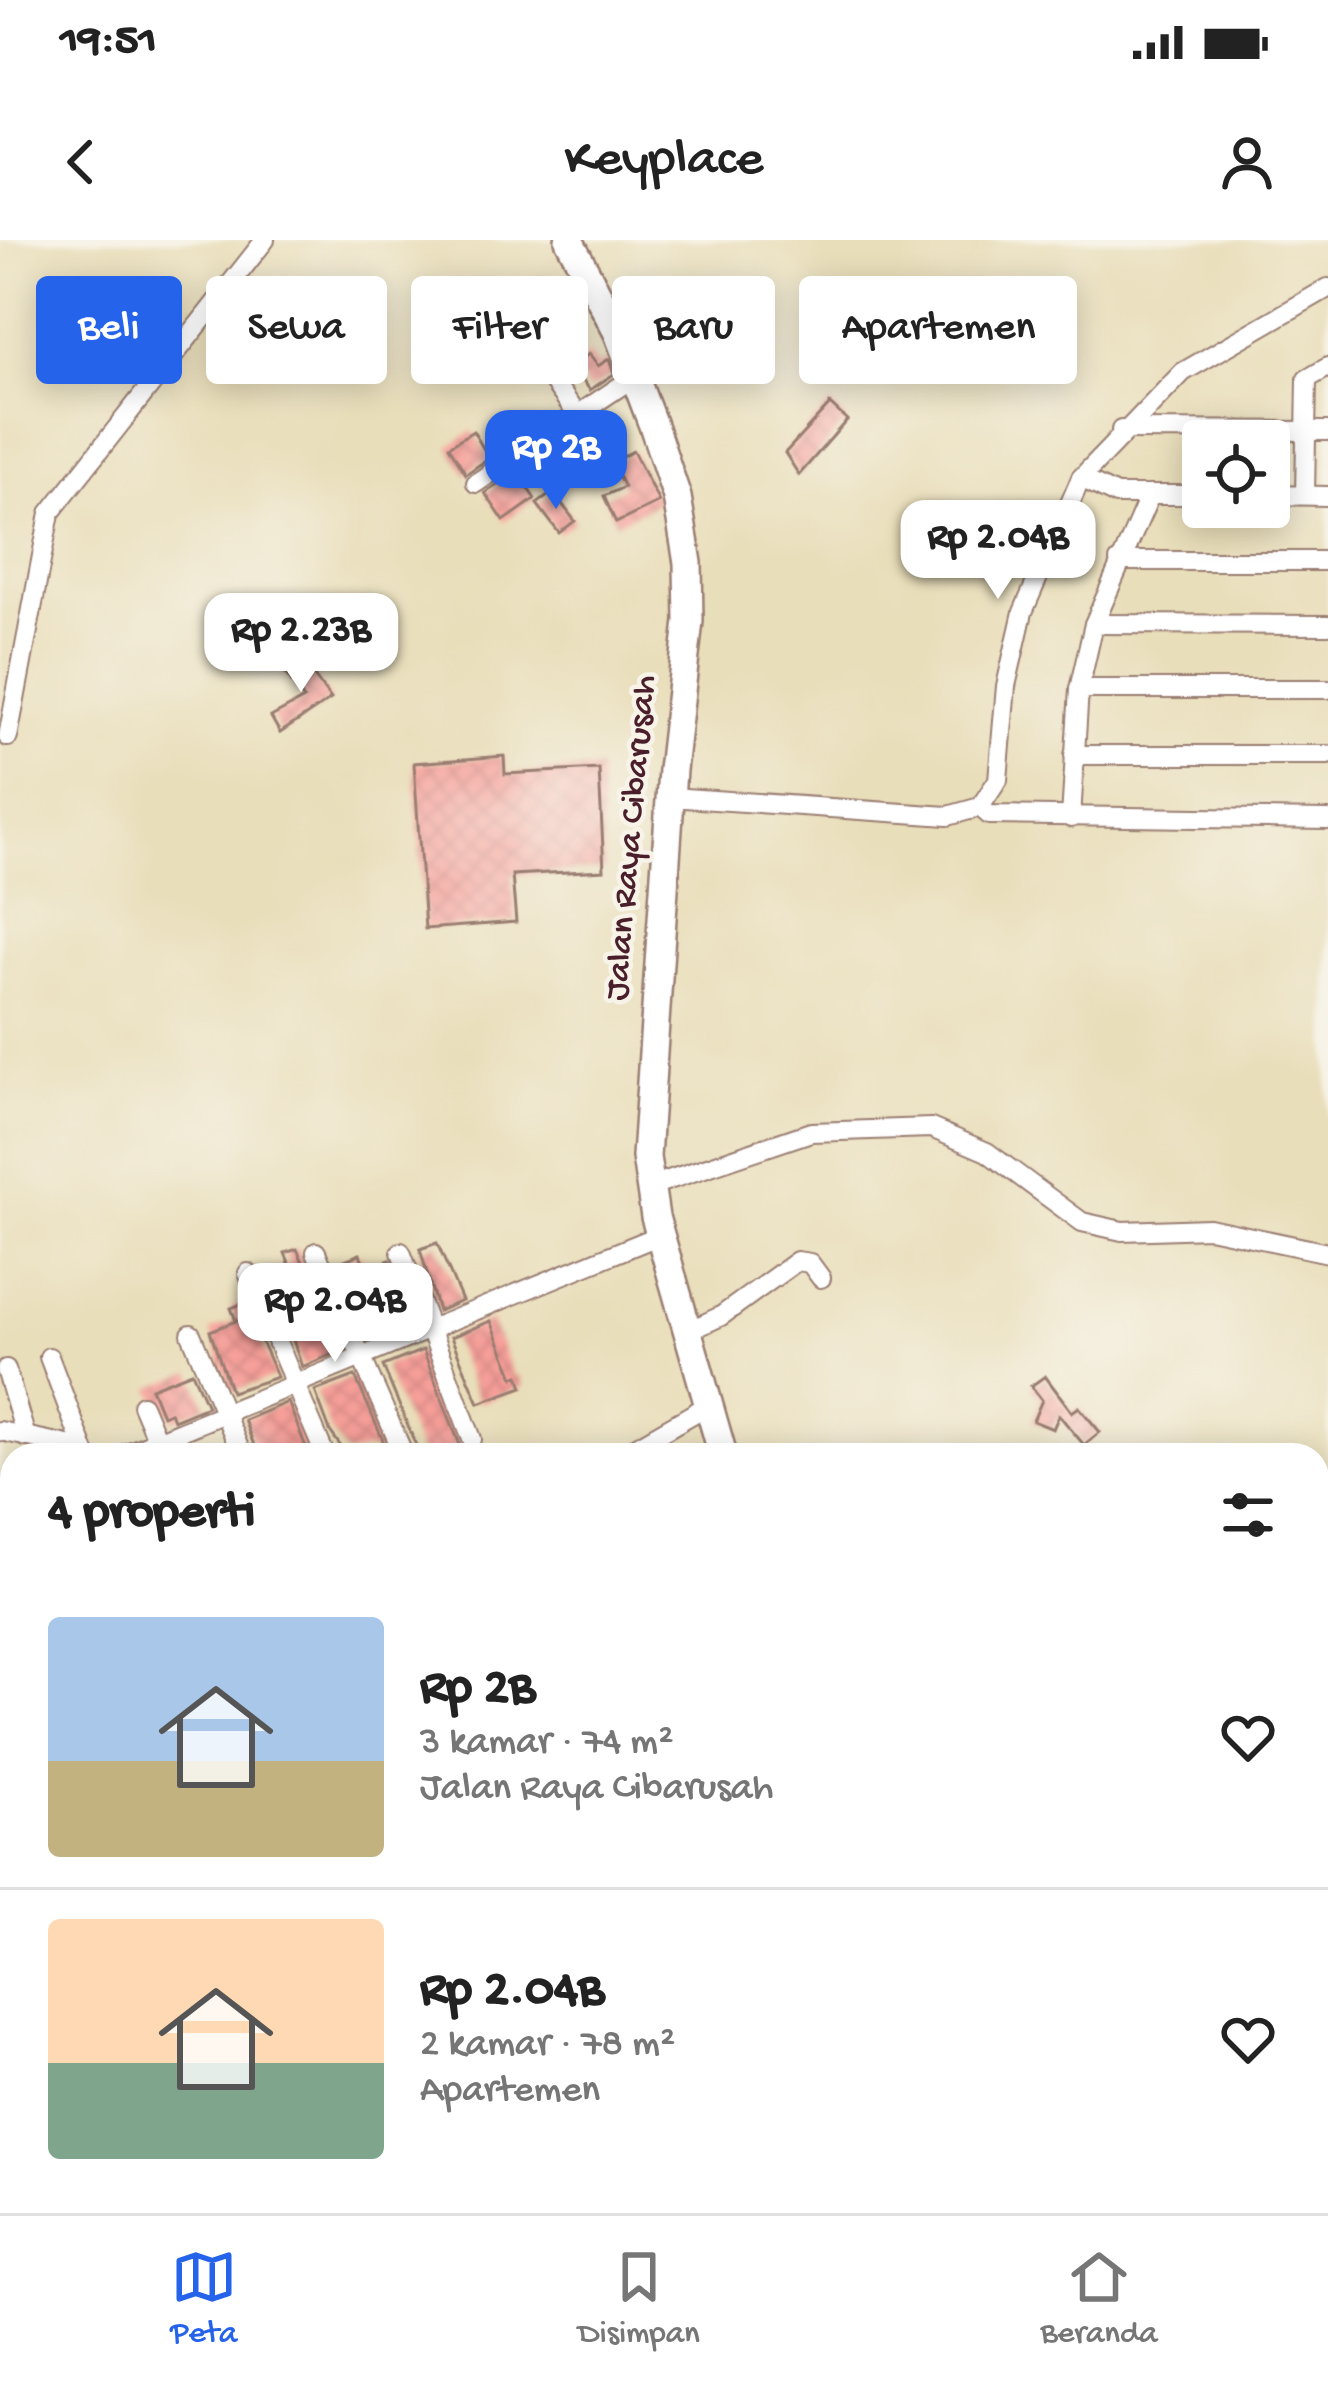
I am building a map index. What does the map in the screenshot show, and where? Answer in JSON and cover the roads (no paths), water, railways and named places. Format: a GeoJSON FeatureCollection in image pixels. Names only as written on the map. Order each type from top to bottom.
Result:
{"type":"FeatureCollection","features":[{"type":"Feature","properties":{"kind":"main road","name":"Jalan Raya Cibarusah"},"geometry":{"type":"LineString","coordinates":[[569,240],[612,320]]}},
{"type":"Feature","properties":{"kind":"main road","name":"Jalan Raya Cibarusah"},"geometry":{"type":"LineString","coordinates":[[637,384],[673,484],[688,563],[689,621],[665,864],[646,1130],[648,1187],[720,1443]]}},
{"type":"Feature","properties":{"kind":"street"},"geometry":{"type":"LineString","coordinates":[[8,737],[50,513],[265,240]]}},
{"type":"Feature","properties":{"kind":"street"},"geometry":{"type":"LineString","coordinates":[[670,797],[947,816],[980,807],[998,780],[1006,686],[1022,612],[1081,478],[1121,430],[1210,353],[1328,288]]}},
{"type":"Feature","properties":{"kind":"street"},"geometry":{"type":"LineString","coordinates":[[1305,495],[1307,379],[1328,367]]}},
{"type":"Feature","properties":{"kind":"street"},"geometry":{"type":"LineString","coordinates":[[555,384],[578,414]]}},
{"type":"Feature","properties":{"kind":"street"},"geometry":{"type":"LineString","coordinates":[[476,483],[622,384]]}},
{"type":"Feature","properties":{"kind":"street"},"geometry":{"type":"LineString","coordinates":[[1121,430],[1328,431]]}},
{"type":"Feature","properties":{"kind":"street"},"geometry":{"type":"LineString","coordinates":[[1081,478],[1116,495],[1182,495]]}},
{"type":"Feature","properties":{"kind":"street"},"geometry":{"type":"LineString","coordinates":[[1070,818],[1079,689],[1094,625],[1150,495]]}},
{"type":"Feature","properties":{"kind":"street"},"geometry":{"type":"LineString","coordinates":[[1290,495],[1328,496]]}},
{"type":"Feature","properties":{"kind":"street"},"geometry":{"type":"LineString","coordinates":[[1119,561],[1328,561]]}},
{"type":"Feature","properties":{"kind":"street"},"geometry":{"type":"LineString","coordinates":[[1094,625],[1328,625]]}},
{"type":"Feature","properties":{"kind":"street"},"geometry":{"type":"LineString","coordinates":[[1079,689],[1328,689]]}},
{"type":"Feature","properties":{"kind":"street"},"geometry":{"type":"LineString","coordinates":[[1074,755],[1328,754]]}},
{"type":"Feature","properties":{"kind":"street"},"geometry":{"type":"LineString","coordinates":[[980,807],[989,815],[1328,820]]}},
{"type":"Feature","properties":{"kind":"street"},"geometry":{"type":"LineString","coordinates":[[648,1187],[811,1132],[931,1128],[987,1152],[1082,1222],[1122,1231],[1209,1228],[1328,1253]]}},
{"type":"Feature","properties":{"kind":"street"},"geometry":{"type":"LineString","coordinates":[[169,1443],[225,1413],[660,1235]]}},
{"type":"Feature","properties":{"kind":"street"},"geometry":{"type":"LineString","coordinates":[[316,1252],[399,1443]]}},
{"type":"Feature","properties":{"kind":"street"},"geometry":{"type":"LineString","coordinates":[[401,1252],[472,1439]]}},
{"type":"Feature","properties":{"kind":"street"},"geometry":{"type":"LineString","coordinates":[[691,1330],[721,1316],[797,1261],[810,1263],[821,1277]]}},
{"type":"Feature","properties":{"kind":"street"},"geometry":{"type":"LineString","coordinates":[[248,1274],[320,1443]]}},
{"type":"Feature","properties":{"kind":"street"},"geometry":{"type":"LineString","coordinates":[[191,1334],[237,1443]]}},
{"type":"Feature","properties":{"kind":"street"},"geometry":{"type":"LineString","coordinates":[[49,1357],[81,1443]]}},
{"type":"Feature","properties":{"kind":"street"},"geometry":{"type":"LineString","coordinates":[[6,1369],[26,1437]]}},
{"type":"Feature","properties":{"kind":"street"},"geometry":{"type":"LineString","coordinates":[[642,1443],[710,1404]]}},
{"type":"Feature","properties":{"kind":"street"},"geometry":{"type":"LineString","coordinates":[[142,1405],[158,1443]]}},
{"type":"Feature","properties":{"kind":"street"},"geometry":{"type":"LineString","coordinates":[[0,1431],[51,1443]]}}]}
